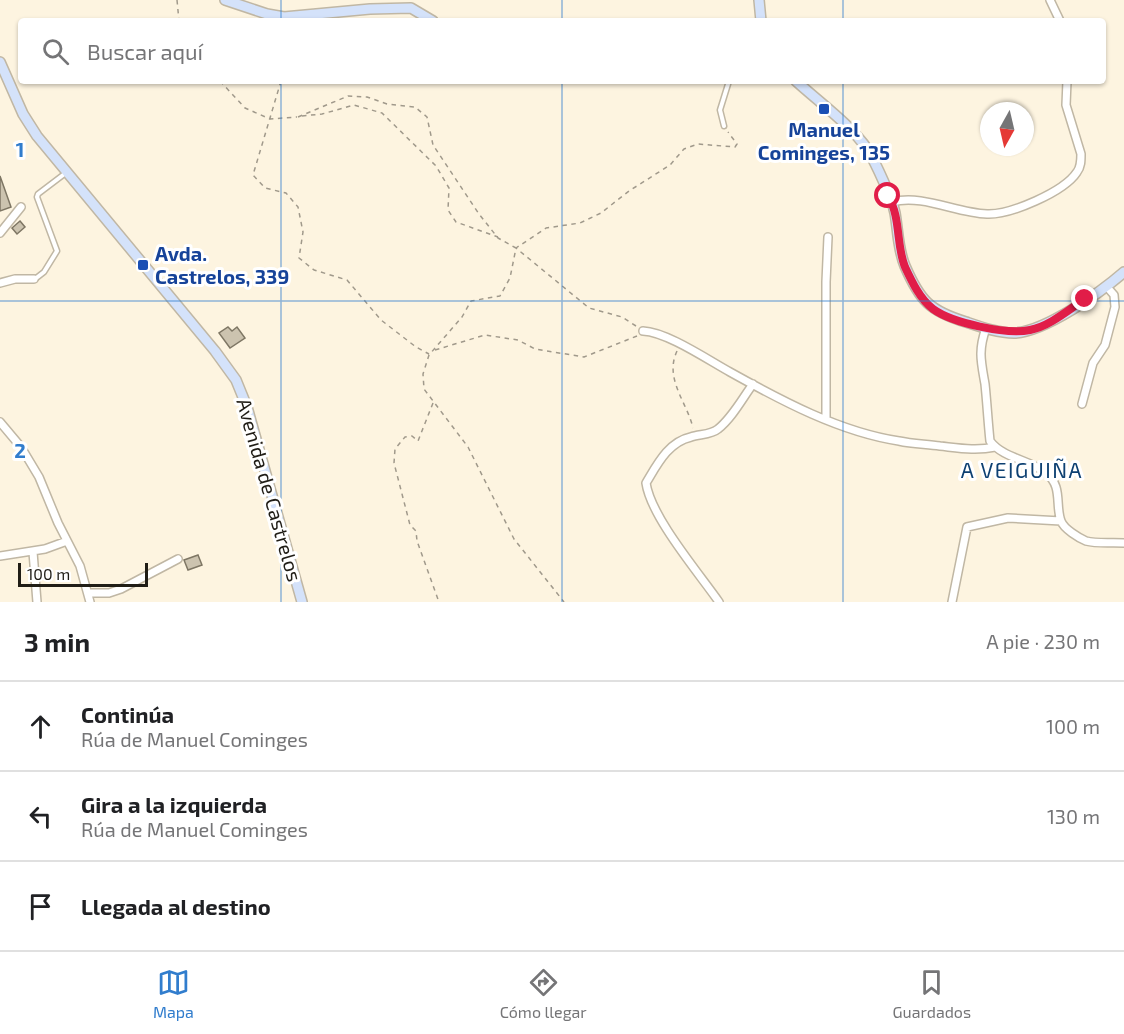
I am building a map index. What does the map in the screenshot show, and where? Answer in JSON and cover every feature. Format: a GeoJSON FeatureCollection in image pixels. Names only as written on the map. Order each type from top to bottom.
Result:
{"type":"FeatureCollection","features":[{"type":"Feature","properties":{"kind":"street"},"geometry":{"type":"LineString","coordinates":[[225,0],[267,14],[284,17],[370,9],[411,8],[429,18]]}},
{"type":"Feature","properties":{"kind":"street"},"geometry":{"type":"LineString","coordinates":[[759,0],[761,18]]}},
{"type":"Feature","properties":{"kind":"street"},"geometry":{"type":"LineString","coordinates":[[1050,0],[1059,18]]}},
{"type":"Feature","properties":{"kind":"street","name":"Avenida de Castrelos"},"geometry":{"type":"LineString","coordinates":[[0,63],[23,114],[37,136],[215,351],[236,380],[247,407],[302,602]]}},
{"type":"Feature","properties":{"kind":"street"},"geometry":{"type":"LineString","coordinates":[[799,84],[857,136],[869,152],[892,202],[902,257],[920,295],[934,310],[986,328],[1014,333],[1044,326],[1107,287],[1124,272]]}},
{"type":"Feature","properties":{"kind":"street"},"geometry":{"type":"LineString","coordinates":[[892,202],[910,199],[991,214],[1021,206],[1052,193],[1076,174],[1081,162],[1081,154],[1066,105],[1066,84]]}},
{"type":"Feature","properties":{"kind":"street"},"geometry":{"type":"LineString","coordinates":[[0,233],[4,231],[5,225],[12,220],[21,207]]}},
{"type":"Feature","properties":{"kind":"street"},"geometry":{"type":"LineString","coordinates":[[826,419],[828,237]]}},
{"type":"Feature","properties":{"kind":"street"},"geometry":{"type":"LineString","coordinates":[[0,283],[15,279],[34,279]]}},
{"type":"Feature","properties":{"kind":"street"},"geometry":{"type":"LineString","coordinates":[[1082,404],[1093,363],[1105,345],[1115,307],[1114,296],[1107,287]]}},
{"type":"Feature","properties":{"kind":"street"},"geometry":{"type":"LineString","coordinates":[[986,328],[980,344],[980,360],[990,441],[1004,453],[1040,468],[1049,475],[1059,496],[1061,521],[1066,528],[1086,541],[1124,543]]}},
{"type":"Feature","properties":{"kind":"street"},"geometry":{"type":"LineString","coordinates":[[643,331],[652,332],[680,345],[753,384],[826,419],[855,430],[898,441],[979,450],[995,447]]}},
{"type":"Feature","properties":{"kind":"street"},"geometry":{"type":"LineString","coordinates":[[719,602],[662,522],[647,495],[646,483],[668,450],[687,437],[716,431],[727,420],[753,384]]}},
{"type":"Feature","properties":{"kind":"street"},"geometry":{"type":"LineString","coordinates":[[0,422],[34,466],[80,566],[90,602]]}},
{"type":"Feature","properties":{"kind":"street"},"geometry":{"type":"LineString","coordinates":[[952,602],[967,527],[1008,518],[1061,521]]}},
{"type":"Feature","properties":{"kind":"street"},"geometry":{"type":"LineString","coordinates":[[0,556],[33,552],[67,541]]}},
{"type":"Feature","properties":{"kind":"street"},"geometry":{"type":"LineString","coordinates":[[33,552],[38,602]]}},
{"type":"Feature","properties":{"kind":"street"},"geometry":{"type":"LineString","coordinates":[[88,593],[110,593],[121,589],[178,559]]}},
{"type":"Feature","properties":{"kind":"lane"},"geometry":{"type":"LineString","coordinates":[[724,126],[720,110],[728,84]]}},
{"type":"Feature","properties":{"kind":"lane"},"geometry":{"type":"LineString","coordinates":[[34,279],[44,272],[57,251],[37,197],[67,172]]}},
{"type":"Feature","properties":{"kind":"path"},"geometry":{"type":"LineString","coordinates":[[177,0],[179,18]]}},
{"type":"Feature","properties":{"kind":"path"},"geometry":{"type":"LineString","coordinates":[[223,84],[245,108],[270,119],[322,114],[354,105],[382,113],[436,166],[449,188],[448,210],[456,222],[498,238],[516,248],[590,308],[622,317],[643,331],[636,337],[585,357],[535,349],[518,340],[485,336],[433,351]]}},
{"type":"Feature","properties":{"kind":"path"},"geometry":{"type":"LineString","coordinates":[[280,84],[253,175],[265,188],[286,193],[298,207],[303,232],[298,258],[314,270],[347,280],[381,320],[429,355]]}},
{"type":"Feature","properties":{"kind":"path"},"geometry":{"type":"LineString","coordinates":[[298,117],[348,96],[368,97],[387,104],[415,107],[427,117],[433,145],[479,214],[498,238]]}},
{"type":"Feature","properties":{"kind":"path"},"geometry":{"type":"LineString","coordinates":[[564,602],[514,539],[468,447],[424,389],[423,374],[429,355],[462,317],[471,301],[500,296],[510,278],[516,248],[546,228],[580,223],[601,213],[629,191],[670,165],[684,149],[698,144],[735,147],[737,144],[724,126]]}},
{"type":"Feature","properties":{"kind":"path"},"geometry":{"type":"LineString","coordinates":[[680,345],[673,361],[673,377],[691,421],[694,436]]}},
{"type":"Feature","properties":{"kind":"path"},"geometry":{"type":"LineString","coordinates":[[434,402],[418,441],[412,436],[405,437],[395,449],[394,463],[410,525],[416,531],[417,541],[438,602]]}},
{"type":"Feature","properties":{"kind":"building"},"geometry":{"type":"Polygon","coordinates":[[[0,176],[11,207],[0,211],[0,176]]]}},
{"type":"Feature","properties":{"kind":"building"},"geometry":{"type":"Polygon","coordinates":[[[20,221],[25,227],[17,234],[12,228],[20,221]]]}},
{"type":"Feature","properties":{"kind":"building"},"geometry":{"type":"Polygon","coordinates":[[[228,327],[232,331],[237,327],[245,338],[230,348],[219,333],[228,327]]]}},
{"type":"Feature","properties":{"kind":"building"},"geometry":{"type":"Polygon","coordinates":[[[198,555],[202,565],[188,570],[184,560],[198,555]]]}},
{"type":"Feature","properties":{"kind":"place","name":"Manuel Cominges, 135"},"geometry":{"type":"Point","coordinates":[824,109]}},
{"type":"Feature","properties":{"kind":"place","name":"Avda. Castrelos, 339"},"geometry":{"type":"Point","coordinates":[143,265]}},
{"type":"Feature","properties":{"kind":"district","name":"A VEIGUIÑA"},"geometry":{"type":"Point","coordinates":[1022,471]}},
{"type":"Feature","properties":{"kind":"route"},"geometry":{"type":"LineString","coordinates":[[888,196],[892,202],[905,266],[920,295],[934,310],[986,328],[1014,333],[1044,326],[1085,299]]}}]}
